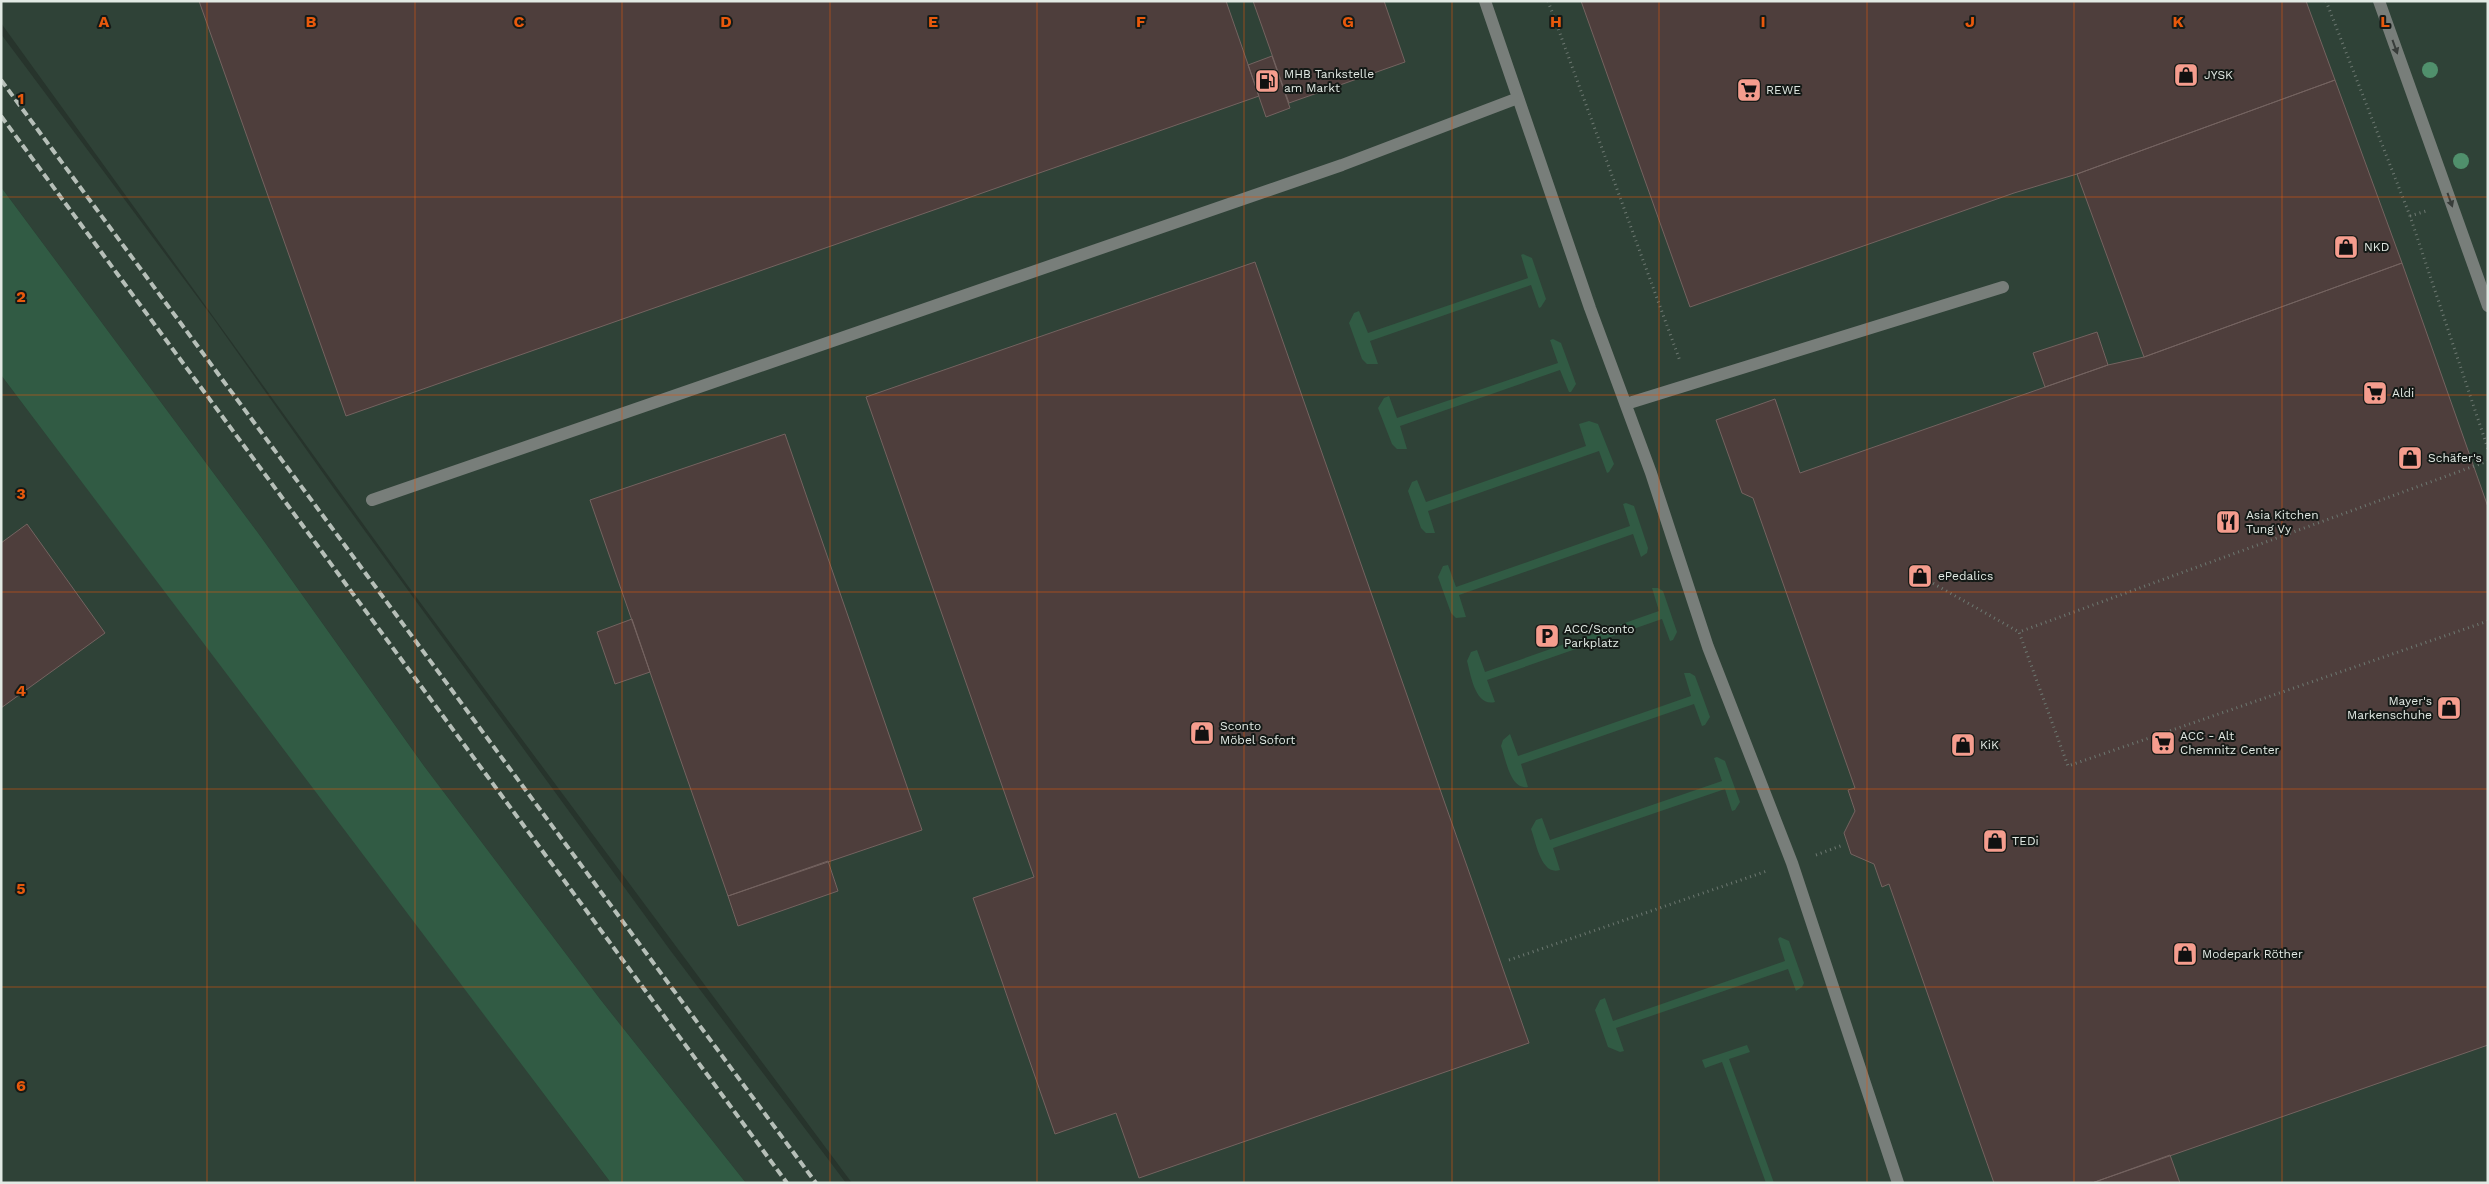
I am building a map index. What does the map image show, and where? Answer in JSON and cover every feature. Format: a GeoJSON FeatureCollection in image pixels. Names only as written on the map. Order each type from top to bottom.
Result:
{"type":"FeatureCollection","features":[{"type":"Feature","properties":{"kind":"lane"},"geometry":{"type":"LineString","coordinates":[[1485,1],[1626,404],[1708,647],[1792,863],[1898,1183]]}},
{"type":"Feature","properties":{"kind":"lane"},"geometry":{"type":"LineString","coordinates":[[2379,1],[2488,306]]}},
{"type":"Feature","properties":{"kind":"lane"},"geometry":{"type":"LineString","coordinates":[[372,500],[1342,165],[1518,98]]}},
{"type":"Feature","properties":{"kind":"lane"},"geometry":{"type":"LineString","coordinates":[[1626,404],[2003,287]]}},
{"type":"Feature","properties":{"kind":"path"},"geometry":{"type":"LineString","coordinates":[[1548,1],[1688,385]]}},
{"type":"Feature","properties":{"kind":"path"},"geometry":{"type":"LineString","coordinates":[[2326,1],[2410,216],[2488,449]]}},
{"type":"Feature","properties":{"kind":"path"},"geometry":{"type":"LineString","coordinates":[[2019,632],[2488,461]]}},
{"type":"Feature","properties":{"kind":"path"},"geometry":{"type":"LineString","coordinates":[[1920,576],[2019,632],[2068,766],[2488,621]]}},
{"type":"Feature","properties":{"kind":"path"},"geometry":{"type":"LineString","coordinates":[[1509,960],[1844,845]]}},
{"type":"Feature","properties":{"kind":"shaded area"},"geometry":{"type":"Polygon","coordinates":[[[1,1],[2488,1],[2488,1183],[852,1183],[408,586],[1,23],[1,1]]]}},
{"type":"Feature","properties":{"kind":"shaded area"},"geometry":{"type":"Polygon","coordinates":[[[1,34],[213,318],[335,490],[670,950],[846,1183],[746,1183],[600,999],[424,766],[261,537],[1,187],[1,34]]]}},
{"type":"Feature","properties":{"kind":"shaded area"},"geometry":{"type":"Polygon","coordinates":[[[1,375],[294,761],[611,1183],[1,1183],[1,375]]]}},
{"type":"Feature","properties":{"kind":"green space"},"geometry":{"type":"Polygon","coordinates":[[[1,187],[261,537],[424,766],[600,999],[746,1183],[611,1183],[1,375],[1,187]]]}},
{"type":"Feature","properties":{"kind":"green space"},"geometry":{"type":"Polygon","coordinates":[[[1521,255],[1532,258],[1546,299],[1541,307],[1539,308],[1531,285],[1370,341],[1378,364],[1367,364],[1362,359],[1349,323],[1354,313],[1359,311],[1368,333],[1528,278],[1521,255]]]}},
{"type":"Feature","properties":{"kind":"green space"},"geometry":{"type":"Polygon","coordinates":[[[1553,339],[1561,343],[1576,384],[1571,392],[1569,392],[1560,370],[1400,426],[1407,449],[1397,449],[1392,444],[1378,408],[1384,398],[1389,396],[1397,418],[1558,363],[1550,340],[1553,339]]]}},
{"type":"Feature","properties":{"kind":"green space"},"geometry":{"type":"Polygon","coordinates":[[[1589,421],[1598,424],[1614,464],[1609,472],[1607,473],[1599,451],[1428,511],[1435,533],[1426,533],[1421,528],[1408,491],[1412,482],[1417,480],[1426,502],[1586,446],[1579,424],[1589,421]]]}},
{"type":"Feature","properties":{"kind":"green space"},"geometry":{"type":"Polygon","coordinates":[[[1626,503],[1634,506],[1648,548],[1647,553],[1641,557],[1633,534],[1459,595],[1466,617],[1456,618],[1451,613],[1438,577],[1443,566],[1448,565],[1456,587],[1630,526],[1623,504],[1626,503]]]}},
{"type":"Feature","properties":{"kind":"green space"},"geometry":{"type":"Polygon","coordinates":[[[1652,588],[1658,588],[1663,591],[1677,632],[1673,640],[1670,641],[1662,619],[1487,680],[1495,702],[1483,700],[1478,695],[1467,661],[1471,652],[1477,650],[1485,672],[1659,611],[1652,588]]]}},
{"type":"Feature","properties":{"kind":"green space"},"geometry":{"type":"Polygon","coordinates":[[[1684,673],[1690,673],[1695,676],[1710,717],[1705,725],[1702,726],[1694,704],[1521,764],[1528,787],[1522,787],[1513,779],[1501,746],[1503,740],[1510,734],[1518,756],[1691,696],[1684,673]]]}},
{"type":"Feature","properties":{"kind":"green space"},"geometry":{"type":"Polygon","coordinates":[[[1717,757],[1725,761],[1740,802],[1735,810],[1732,811],[1725,789],[1553,848],[1560,870],[1548,868],[1540,857],[1531,829],[1536,820],[1542,818],[1550,840],[1722,781],[1714,758],[1717,757]]]}},
{"type":"Feature","properties":{"kind":"green space"},"geometry":{"type":"Polygon","coordinates":[[[1780,937],[1789,941],[1804,983],[1796,991],[1788,969],[1616,1028],[1624,1051],[1620,1052],[1608,1047],[1595,1010],[1600,1000],[1605,998],[1613,1021],[1785,961],[1778,939],[1780,937]]]}},
{"type":"Feature","properties":{"kind":"green space"},"geometry":{"type":"Polygon","coordinates":[[[1747,1045],[1750,1052],[1729,1059],[1774,1183],[1766,1183],[1722,1062],[1705,1068],[1702,1060],[1747,1045]]]}},
{"type":"Feature","properties":{"kind":"building"},"geometry":{"type":"Polygon","coordinates":[[[199,1],[1226,1],[1259,96],[346,416],[199,1]]]}},
{"type":"Feature","properties":{"kind":"building"},"geometry":{"type":"Polygon","coordinates":[[[1253,1],[1384,1],[1405,62],[1289,103],[1253,1]]]}},
{"type":"Feature","properties":{"kind":"building"},"geometry":{"type":"Polygon","coordinates":[[[1581,1],[2306,1],[2335,80],[2077,174],[2014,193],[1690,307],[1581,1]]]}},
{"type":"Feature","properties":{"kind":"building","name":"MHB Tankstelle am Markt"},"geometry":{"type":"Polygon","coordinates":[[[1272,56],[1290,108],[1266,117],[1248,65],[1272,56]]]}},
{"type":"Feature","properties":{"kind":"building"},"geometry":{"type":"Polygon","coordinates":[[[2335,80],[2402,263],[2144,357],[2077,174],[2335,80]]]}},
{"type":"Feature","properties":{"kind":"building","name":"Sconto Möbel Sofort"},"geometry":{"type":"Polygon","coordinates":[[[1255,262],[1529,1043],[1139,1178],[1116,1113],[1055,1134],[973,898],[1034,877],[866,397],[1255,262]]]}},
{"type":"Feature","properties":{"kind":"building","name":"ACC - Alt Chemnitz Center"},"geometry":{"type":"Polygon","coordinates":[[[2402,263],[2488,507],[2488,1045],[2092,1183],[1994,1183],[1889,884],[1882,887],[1874,864],[1851,854],[1844,833],[1855,811],[1848,790],[1855,788],[1753,498],[1742,493],[1716,420],[1775,399],[1800,473],[2108,365],[2144,357],[2402,263]]]}},
{"type":"Feature","properties":{"kind":"building"},"geometry":{"type":"Polygon","coordinates":[[[2097,332],[2108,365],[2045,387],[2033,353],[2097,332]]]}},
{"type":"Feature","properties":{"kind":"building"},"geometry":{"type":"Polygon","coordinates":[[[785,434],[922,830],[728,896],[590,500],[785,434]]]}},
{"type":"Feature","properties":{"kind":"building"},"geometry":{"type":"Polygon","coordinates":[[[27,524],[105,633],[1,708],[1,543],[27,524]]]}},
{"type":"Feature","properties":{"kind":"building"},"geometry":{"type":"Polygon","coordinates":[[[632,619],[650,672],[615,684],[597,632],[632,619]]]}},
{"type":"Feature","properties":{"kind":"building"},"geometry":{"type":"Polygon","coordinates":[[[828,861],[838,891],[738,926],[728,896],[828,861]]]}},
{"type":"Feature","properties":{"kind":"building"},"geometry":{"type":"Polygon","coordinates":[[[2170,1155],[2180,1183],[2092,1183],[2170,1155]]]}},
{"type":"Feature","properties":{"kind":"railway"},"geometry":{"type":"LineString","coordinates":[[1,80],[816,1183]]}},
{"type":"Feature","properties":{"kind":"railway"},"geometry":{"type":"LineString","coordinates":[[1,116],[787,1183]]}},
{"type":"Feature","properties":{"kind":"place","name":"JYSK"},"geometry":{"type":"Point","coordinates":[2186,75]}},
{"type":"Feature","properties":{"kind":"place","name":"MHB Tankstelle am Markt"},"geometry":{"type":"Point","coordinates":[1267,81]}},
{"type":"Feature","properties":{"kind":"place","name":"REWE"},"geometry":{"type":"Point","coordinates":[1749,90]}},
{"type":"Feature","properties":{"kind":"place","name":"NKD"},"geometry":{"type":"Point","coordinates":[2346,247]}},
{"type":"Feature","properties":{"kind":"place","name":"Aldi"},"geometry":{"type":"Point","coordinates":[2375,393]}},
{"type":"Feature","properties":{"kind":"place","name":"Schäfer's"},"geometry":{"type":"Point","coordinates":[2410,458]}},
{"type":"Feature","properties":{"kind":"place","name":"Asia Kitchen Tung Vy"},"geometry":{"type":"Point","coordinates":[2228,522]}},
{"type":"Feature","properties":{"kind":"place","name":"ePedalics"},"geometry":{"type":"Point","coordinates":[1920,576]}},
{"type":"Feature","properties":{"kind":"place","name":"ACC/Sconto Parkplatz"},"geometry":{"type":"Point","coordinates":[1547,636]}},
{"type":"Feature","properties":{"kind":"place","name":"Mayer's Markenschuhe"},"geometry":{"type":"Point","coordinates":[2449,708]}},
{"type":"Feature","properties":{"kind":"place","name":"Sconto Möbel Sofort"},"geometry":{"type":"Point","coordinates":[1202,733]}},
{"type":"Feature","properties":{"kind":"place","name":"ACC - Alt Chemnitz Center"},"geometry":{"type":"Point","coordinates":[2163,743]}},
{"type":"Feature","properties":{"kind":"place","name":"KiK"},"geometry":{"type":"Point","coordinates":[1963,745]}},
{"type":"Feature","properties":{"kind":"place","name":"TEDi"},"geometry":{"type":"Point","coordinates":[1995,841]}},
{"type":"Feature","properties":{"kind":"place","name":"Modepark Röther"},"geometry":{"type":"Point","coordinates":[2185,954]}}]}
